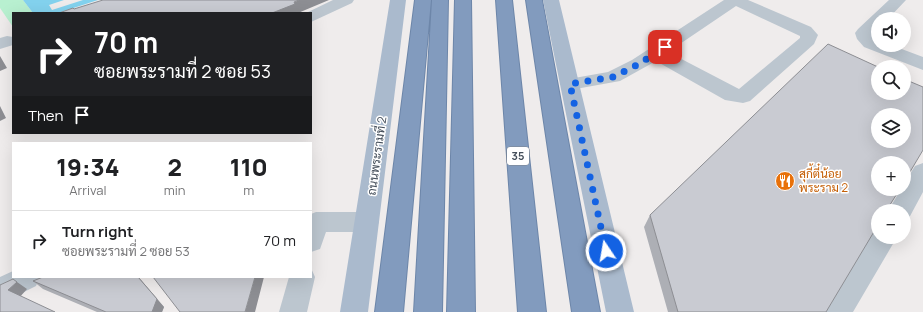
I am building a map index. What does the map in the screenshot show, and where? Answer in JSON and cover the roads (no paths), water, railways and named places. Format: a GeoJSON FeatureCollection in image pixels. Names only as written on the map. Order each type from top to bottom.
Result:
{"type":"FeatureCollection","features":[{"type":"Feature","properties":{"kind":"highway"},"geometry":{"type":"LineString","coordinates":[[389,312],[423,0]]}},
{"type":"Feature","properties":{"kind":"highway"},"geometry":{"type":"LineString","coordinates":[[428,312],[440,0]]}},
{"type":"Feature","properties":{"kind":"highway"},"geometry":{"type":"LineString","coordinates":[[461,312],[463,0]]}},
{"type":"Feature","properties":{"kind":"highway"},"geometry":{"type":"LineString","coordinates":[[497,0],[520,312]]}},
{"type":"Feature","properties":{"kind":"highway","name":"35"},"geometry":{"type":"LineString","coordinates":[[504,0],[532,312]]}},
{"type":"Feature","properties":{"kind":"highway"},"geometry":{"type":"LineString","coordinates":[[534,0],[586,312]]}},
{"type":"Feature","properties":{"kind":"main road","name":"ถนนพระรามที่ 2"},"geometry":{"type":"LineString","coordinates":[[354,312],[398,0]]}},
{"type":"Feature","properties":{"kind":"main road"},"geometry":{"type":"LineString","coordinates":[[551,0],[620,312]]}},
{"type":"Feature","properties":{"kind":"street"},"geometry":{"type":"LineString","coordinates":[[312,17],[346,0]]}},
{"type":"Feature","properties":{"kind":"street"},"geometry":{"type":"LineString","coordinates":[[570,84],[613,77],[639,64],[735,0],[805,31],[809,35],[808,40],[743,96],[732,95],[656,53]]}},
{"type":"Feature","properties":{"kind":"street"},"geometry":{"type":"LineString","coordinates":[[885,12],[898,0]]}},
{"type":"Feature","properties":{"kind":"street"},"geometry":{"type":"LineString","coordinates":[[871,26],[864,34],[866,39],[871,43]]}},
{"type":"Feature","properties":{"kind":"street"},"geometry":{"type":"LineString","coordinates":[[893,52],[923,64]]}},
{"type":"Feature","properties":{"kind":"street"},"geometry":{"type":"LineString","coordinates":[[904,204],[923,172]]}},
{"type":"Feature","properties":{"kind":"street"},"geometry":{"type":"LineString","coordinates":[[312,237],[316,222],[367,222]]}},
{"type":"Feature","properties":{"kind":"street"},"geometry":{"type":"LineString","coordinates":[[838,312],[880,244]]}},
{"type":"Feature","properties":{"kind":"street"},"geometry":{"type":"LineString","coordinates":[[0,290],[25,278]]}},
{"type":"Feature","properties":{"kind":"street"},"geometry":{"type":"LineString","coordinates":[[293,312],[302,278]]}},
{"type":"Feature","properties":{"kind":"water"},"geometry":{"type":"Polygon","coordinates":[[[23,0],[64,0],[49,5],[52,10],[83,0],[98,0],[61,12],[32,12],[23,0]]]}},
{"type":"Feature","properties":{"kind":"place","name":"สุกี้ตี๋น้อย พระราม 2"},"geometry":{"type":"Point","coordinates":[785,181]}}]}
